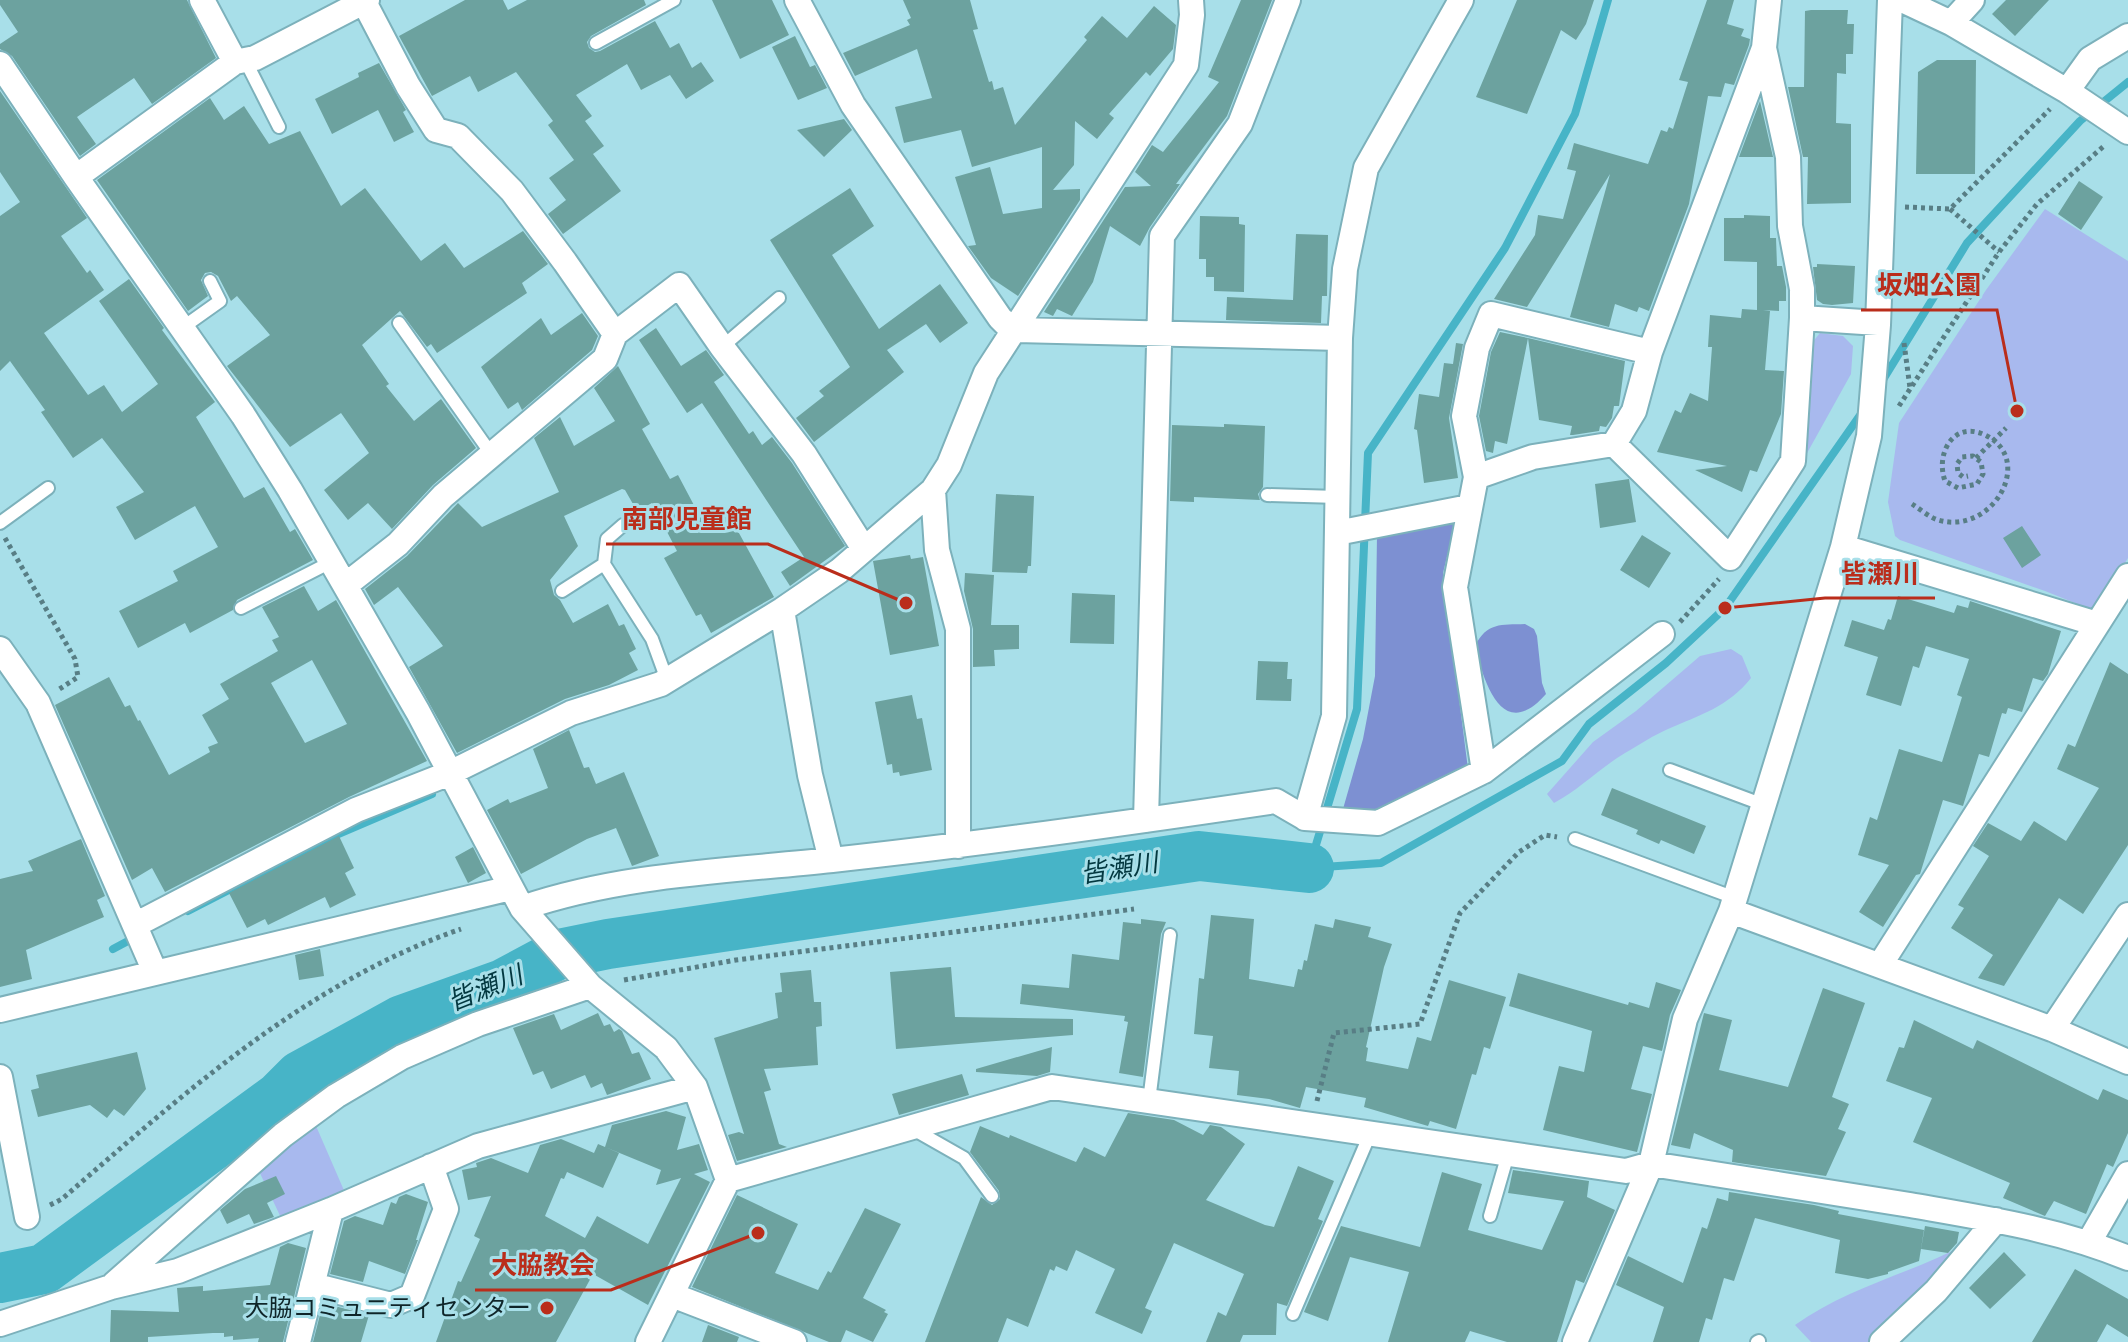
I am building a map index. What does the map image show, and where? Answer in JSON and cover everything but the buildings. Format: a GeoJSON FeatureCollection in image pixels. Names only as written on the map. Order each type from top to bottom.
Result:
{"type":"FeatureCollection","features":[{"type":"Feature","properties":{"kind":"street"},"geometry":{"type":"LineString","coordinates":[[202,0],[240,61]]}},
{"type":"Feature","properties":{"kind":"street"},"geometry":{"type":"LineString","coordinates":[[797,0],[853,105],[1000,318],[1012,330],[1340,338]]}},
{"type":"Feature","properties":{"kind":"street"},"geometry":{"type":"LineString","coordinates":[[135,925],[356,810],[450,773],[571,713],[667,680],[782,610],[839,571],[933,490],[949,465],[986,373],[1186,65],[1191,0]]}},
{"type":"Feature","properties":{"kind":"street"},"geometry":{"type":"LineString","coordinates":[[1146,820],[1162,236],[1240,124],[1288,0]]}},
{"type":"Feature","properties":{"kind":"street"},"geometry":{"type":"LineString","coordinates":[[1305,818],[1334,716],[1343,532],[1338,497],[1340,338],[1345,269],[1366,168],[1461,0]]}},
{"type":"Feature","properties":{"kind":"street"},"geometry":{"type":"LineString","coordinates":[[1476,477],[1533,457],[1614,444],[1634,411],[1650,352],[1764,48],[1769,0]]}},
{"type":"Feature","properties":{"kind":"street"},"geometry":{"type":"LineString","coordinates":[[1575,1342],[1651,1164],[1685,1019],[1733,904],[1843,547],[1869,436],[1878,324],[1890,0]]}},
{"type":"Feature","properties":{"kind":"street"},"geometry":{"type":"LineString","coordinates":[[1902,0],[1951,23],[2126,129]]}},
{"type":"Feature","properties":{"kind":"street"},"geometry":{"type":"LineString","coordinates":[[1951,23],[1972,0]]}},
{"type":"Feature","properties":{"kind":"street"},"geometry":{"type":"LineString","coordinates":[[76,177],[240,61],[255,58],[366,1],[408,86],[436,130],[458,136],[512,191],[615,334]]}},
{"type":"Feature","properties":{"kind":"street"},"geometry":{"type":"LineString","coordinates":[[2067,91],[2090,59],[2128,36]]}},
{"type":"Feature","properties":{"kind":"street"},"geometry":{"type":"LineString","coordinates":[[1614,444],[1730,558],[1793,461],[1802,289],[1790,226],[1788,157],[1764,48]]}},
{"type":"Feature","properties":{"kind":"street"},"geometry":{"type":"LineString","coordinates":[[0,64],[243,415],[347,584],[516,898],[590,986],[666,1048],[695,1087],[728,1180],[648,1342]]}},
{"type":"Feature","properties":{"kind":"street"},"geometry":{"type":"LineString","coordinates":[[347,584],[398,544],[443,496],[605,359],[615,334],[679,285],[804,454],[864,549]]}},
{"type":"Feature","properties":{"kind":"street"},"geometry":{"type":"LineString","coordinates":[[1484,771],[1455,587],[1476,477],[1464,416],[1477,348],[1491,314],[1650,352]]}},
{"type":"Feature","properties":{"kind":"street"},"geometry":{"type":"LineString","coordinates":[[1802,318],[1878,324]]}},
{"type":"Feature","properties":{"kind":"street"},"geometry":{"type":"LineString","coordinates":[[933,490],[937,550],[958,629],[958,846]]}},
{"type":"Feature","properties":{"kind":"street"},"geometry":{"type":"LineString","coordinates":[[1343,532],[1469,507]]}},
{"type":"Feature","properties":{"kind":"street"},"geometry":{"type":"LineString","coordinates":[[1843,547],[2097,624]]}},
{"type":"Feature","properties":{"kind":"street"},"geometry":{"type":"LineString","coordinates":[[1880,965],[2128,576]]}},
{"type":"Feature","properties":{"kind":"street"},"geometry":{"type":"LineString","coordinates":[[782,610],[810,775],[831,860]]}},
{"type":"Feature","properties":{"kind":"street"},"geometry":{"type":"LineString","coordinates":[[0,1010],[155,972],[516,898],[548,899],[647,879],[958,846],[1276,801],[1305,818],[1378,823],[1484,771],[1662,634]]}},
{"type":"Feature","properties":{"kind":"street"},"geometry":{"type":"LineString","coordinates":[[0,649],[38,703],[155,972]]}},
{"type":"Feature","properties":{"kind":"street"},"geometry":{"type":"LineString","coordinates":[[1733,904],[1880,965],[2052,1029],[2128,1062]]}},
{"type":"Feature","properties":{"kind":"street"},"geometry":{"type":"LineString","coordinates":[[2052,1029],[2128,915]]}},
{"type":"Feature","properties":{"kind":"street"},"geometry":{"type":"LineString","coordinates":[[111,1287],[283,1135],[336,1096],[402,1057],[478,1024],[590,986]]}},
{"type":"Feature","properties":{"kind":"street"},"geometry":{"type":"LineString","coordinates":[[0,1077],[27,1217]]}},
{"type":"Feature","properties":{"kind":"street"},"geometry":{"type":"LineString","coordinates":[[0,1324],[111,1287],[178,1271],[331,1210],[478,1146],[695,1087]]}},
{"type":"Feature","properties":{"kind":"street"},"geometry":{"type":"LineString","coordinates":[[728,1180],[1052,1087],[1626,1171],[1651,1164],[1996,1220],[2089,1242],[2128,1258]]}},
{"type":"Feature","properties":{"kind":"street"},"geometry":{"type":"LineString","coordinates":[[312,1285],[391,1305],[412,1296],[446,1209],[431,1166]]}},
{"type":"Feature","properties":{"kind":"street"},"geometry":{"type":"LineString","coordinates":[[2089,1242],[2128,1174]]}},
{"type":"Feature","properties":{"kind":"street"},"geometry":{"type":"LineString","coordinates":[[298,1342],[331,1210]]}},
{"type":"Feature","properties":{"kind":"street"},"geometry":{"type":"LineString","coordinates":[[1882,1342],[1936,1291],[1996,1220]]}},
{"type":"Feature","properties":{"kind":"street"},"geometry":{"type":"LineString","coordinates":[[672,1295],[794,1342]]}},
{"type":"Feature","properties":{"kind":"lane"},"geometry":{"type":"LineString","coordinates":[[596,43],[674,0]]}},
{"type":"Feature","properties":{"kind":"lane"},"geometry":{"type":"LineString","coordinates":[[240,61],[279,127]]}},
{"type":"Feature","properties":{"kind":"lane"},"geometry":{"type":"LineString","coordinates":[[182,328],[220,301],[210,281]]}},
{"type":"Feature","properties":{"kind":"lane"},"geometry":{"type":"LineString","coordinates":[[722,347],[779,298]]}},
{"type":"Feature","properties":{"kind":"lane"},"geometry":{"type":"LineString","coordinates":[[399,323],[492,455]]}},
{"type":"Feature","properties":{"kind":"lane"},"geometry":{"type":"LineString","coordinates":[[0,523],[48,488]]}},
{"type":"Feature","properties":{"kind":"lane"},"geometry":{"type":"LineString","coordinates":[[1267,495],[1338,497]]}},
{"type":"Feature","properties":{"kind":"lane"},"geometry":{"type":"LineString","coordinates":[[623,525],[607,539],[604,564],[652,639],[667,680]]}},
{"type":"Feature","properties":{"kind":"lane"},"geometry":{"type":"LineString","coordinates":[[241,608],[333,561]]}},
{"type":"Feature","properties":{"kind":"lane"},"geometry":{"type":"LineString","coordinates":[[562,591],[604,564]]}},
{"type":"Feature","properties":{"kind":"lane"},"geometry":{"type":"LineString","coordinates":[[1670,770],[1764,805]]}},
{"type":"Feature","properties":{"kind":"lane"},"geometry":{"type":"LineString","coordinates":[[1575,839],[1733,904]]}},
{"type":"Feature","properties":{"kind":"lane"},"geometry":{"type":"LineString","coordinates":[[1149,1101],[1170,935]]}},
{"type":"Feature","properties":{"kind":"lane"},"geometry":{"type":"LineString","coordinates":[[910,1128],[964,1158],[992,1196]]}},
{"type":"Feature","properties":{"kind":"lane"},"geometry":{"type":"LineString","coordinates":[[1293,1314],[1370,1134]]}},
{"type":"Feature","properties":{"kind":"lane"},"geometry":{"type":"LineString","coordinates":[[1490,1216],[1508,1154]]}},
{"type":"Feature","properties":{"kind":"path"},"geometry":{"type":"LineString","coordinates":[[1950,209],[2067,91]]}},
{"type":"Feature","properties":{"kind":"path"},"geometry":{"type":"LineString","coordinates":[[1896,411],[1999,252],[2037,204],[2126,129]]}},
{"type":"Feature","properties":{"kind":"path"},"geometry":{"type":"LineString","coordinates":[[1904,207],[1950,209],[1999,252]]}},
{"type":"Feature","properties":{"kind":"path"},"geometry":{"type":"LineString","coordinates":[[1903,329],[1910,388]]}},
{"type":"Feature","properties":{"kind":"path"},"geometry":{"type":"LineString","coordinates":[[1976,458],[2006,428]]}},
{"type":"Feature","properties":{"kind":"path"},"geometry":{"type":"LineString","coordinates":[[1912,504],[1938,520],[1972,521],[1996,503],[2007,475],[2005,458],[1992,440],[1977,432],[1953,438],[1941,455],[1945,481],[1958,488],[1977,484],[1983,474],[1981,462],[1976,458],[1962,457],[1957,464],[1958,473],[1968,476]]}},
{"type":"Feature","properties":{"kind":"path"},"geometry":{"type":"LineString","coordinates":[[0,531],[75,659],[78,677],[38,703]]}},
{"type":"Feature","properties":{"kind":"path"},"geometry":{"type":"LineString","coordinates":[[1662,634],[1672,630],[1727,570],[1730,558]]}},
{"type":"Feature","properties":{"kind":"path"},"geometry":{"type":"LineString","coordinates":[[1311,1125],[1334,1033],[1420,1024],[1460,913],[1519,852],[1545,835],[1575,839]]}},
{"type":"Feature","properties":{"kind":"path"},"geometry":{"type":"LineString","coordinates":[[590,986],[736,960],[1134,909]]}},
{"type":"Feature","properties":{"kind":"path"},"geometry":{"type":"LineString","coordinates":[[27,1217],[62,1199],[162,1112],[275,1026],[357,976],[426,941],[467,927]]}},
{"type":"Feature","properties":{"kind":"shaded area"},"geometry":{"type":"Polygon","coordinates":[[[2045,209],[2128,261],[2128,558],[2095,611],[1900,540],[1895,536],[1888,502],[1899,423],[1986,290],[2045,209]]]}},
{"type":"Feature","properties":{"kind":"shaded area"},"geometry":{"type":"Polygon","coordinates":[[[1820,333],[1843,336],[1853,346],[1851,374],[1801,464],[1807,349],[1820,333]]]}},
{"type":"Feature","properties":{"kind":"shaded area"},"geometry":{"type":"Polygon","coordinates":[[[1450,518],[1455,524],[1443,573],[1468,769],[1386,812],[1343,809],[1363,739],[1375,676],[1377,535],[1450,518]]]}},
{"type":"Feature","properties":{"kind":"shaded area"},"geometry":{"type":"Polygon","coordinates":[[[1525,624],[1534,629],[1537,636],[1546,694],[1531,708],[1518,713],[1507,710],[1497,702],[1484,676],[1475,646],[1490,629],[1525,624]]]}},
{"type":"Feature","properties":{"kind":"shaded area"},"geometry":{"type":"Polygon","coordinates":[[[1731,649],[1742,656],[1751,678],[1733,696],[1625,753],[1554,803],[1547,794],[1593,742],[1636,711],[1700,656],[1731,649]]]}},
{"type":"Feature","properties":{"kind":"shaded area"},"geometry":{"type":"Polygon","coordinates":[[[313,1119],[346,1195],[283,1222],[258,1169],[313,1119]]]}},
{"type":"Feature","properties":{"kind":"shaded area"},"geometry":{"type":"Polygon","coordinates":[[[1970,1242],[1868,1342],[1811,1342],[1795,1325],[1837,1300],[1970,1242]]]}},
{"type":"Feature","properties":{"kind":"waterway"},"geometry":{"type":"LineString","coordinates":[[1608,0],[1575,114],[1505,248],[1368,453],[1357,709],[1309,868],[1381,863],[1562,761],[1589,724],[1666,663],[1725,608],[1863,411]]}},
{"type":"Feature","properties":{"kind":"waterway","name":"皆瀬川"},"geometry":{"type":"LineString","coordinates":[[1881,383],[1967,243],[2080,121],[2128,82]]}},
{"type":"Feature","properties":{"kind":"waterway"},"geometry":{"type":"LineString","coordinates":[[188,911],[336,835],[432,794]]}},
{"type":"Feature","properties":{"kind":"waterway","name":"皆瀬川"},"geometry":{"type":"LineString","coordinates":[[0,1278],[44,1269],[279,1097],[300,1076],[402,1020],[503,984],[559,954],[608,944],[1199,856],[1309,868]]}},
{"type":"Feature","properties":{"kind":"waterway"},"geometry":{"type":"LineString","coordinates":[[113,949],[128,941]]}},
{"type":"Feature","properties":{"kind":"place","name":"坂畑公園"},"geometry":{"type":"Point","coordinates":[2017,411]}},
{"type":"Feature","properties":{"kind":"place","name":"南部児童館"},"geometry":{"type":"Point","coordinates":[906,603]}},
{"type":"Feature","properties":{"kind":"place","name":"皆瀬川"},"geometry":{"type":"Point","coordinates":[1725,608]}},
{"type":"Feature","properties":{"kind":"place","name":"大脇教会"},"geometry":{"type":"Point","coordinates":[758,1233]}},
{"type":"Feature","properties":{"kind":"place","name":"大脇コミュニティセンター"},"geometry":{"type":"Point","coordinates":[547,1308]}}]}
